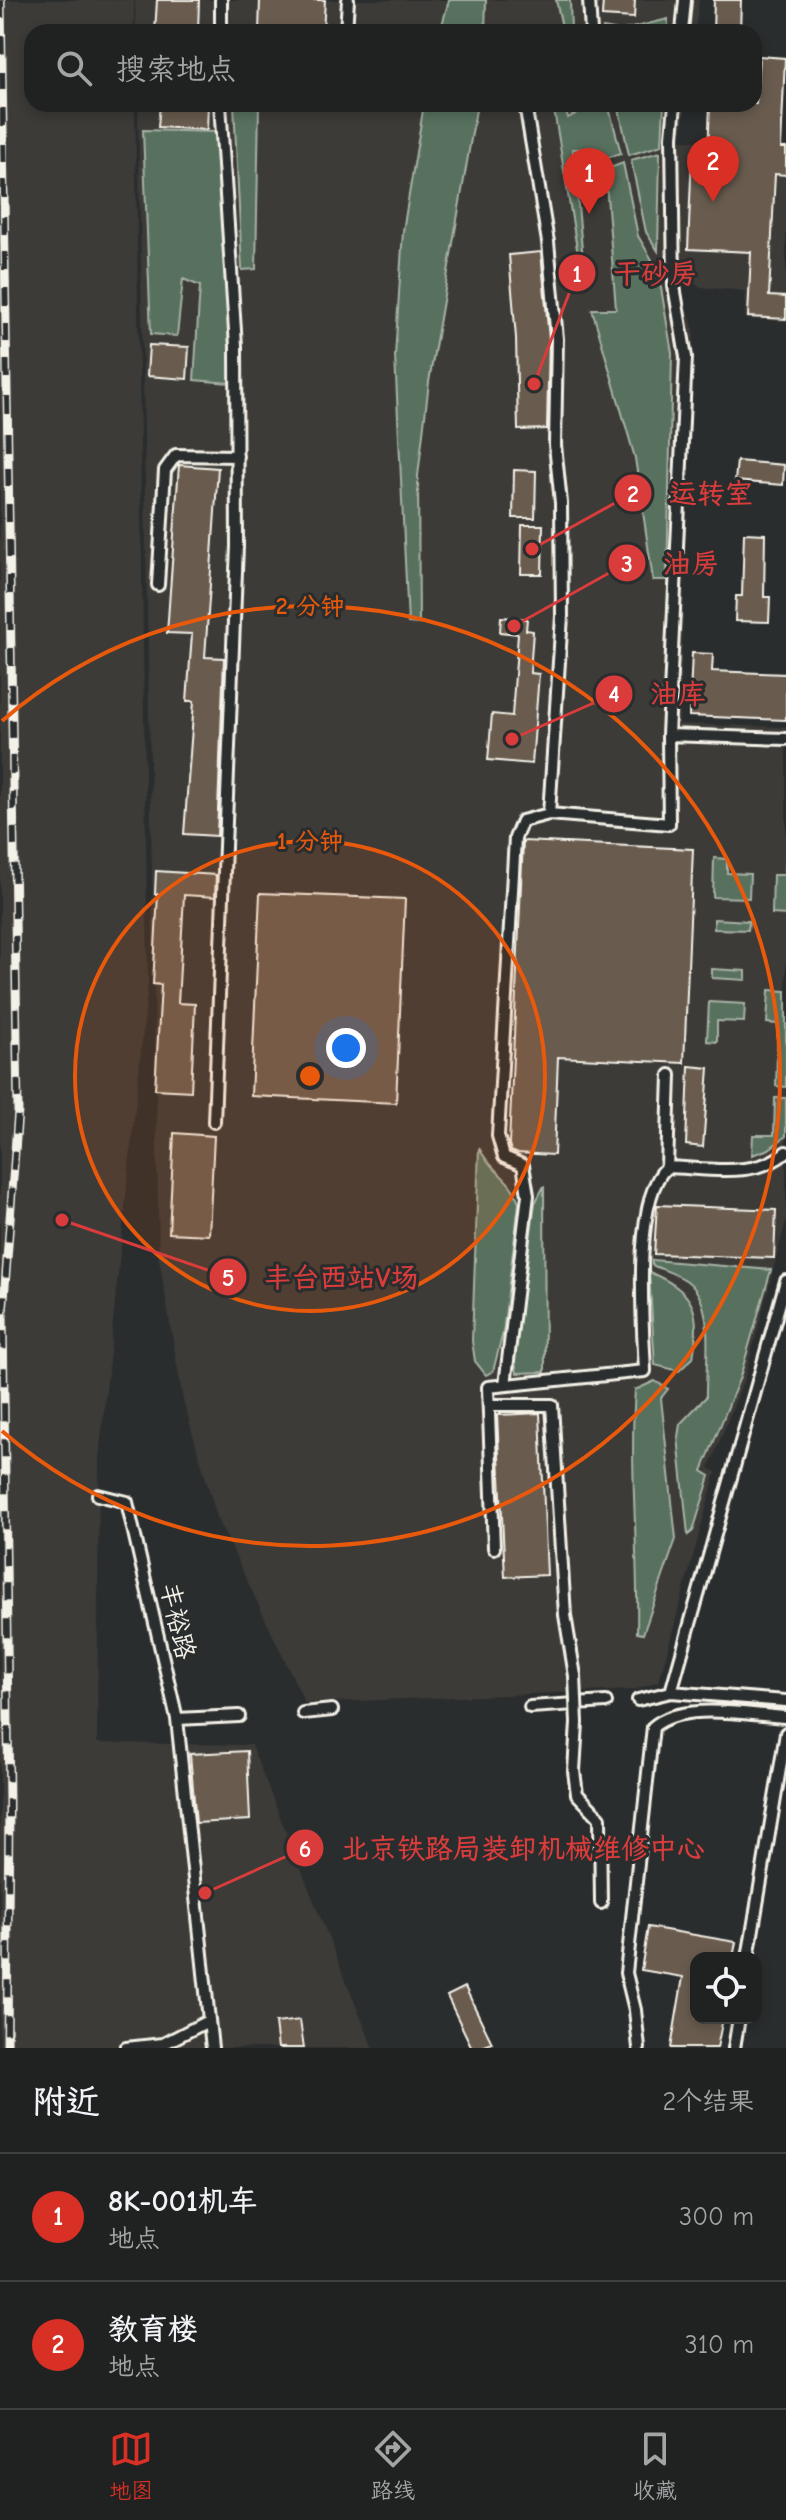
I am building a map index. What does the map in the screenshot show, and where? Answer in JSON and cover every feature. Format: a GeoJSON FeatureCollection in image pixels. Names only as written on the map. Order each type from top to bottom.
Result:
{"type":"FeatureCollection","features":[{"type":"Feature","properties":{"kind":"lane"},"geometry":{"type":"LineString","coordinates":[[221,0],[221,24]]}},
{"type":"Feature","properties":{"kind":"lane"},"geometry":{"type":"LineString","coordinates":[[346,24],[348,0]]}},
{"type":"Feature","properties":{"kind":"lane"},"geometry":{"type":"LineString","coordinates":[[589,0],[590,24]]}},
{"type":"Feature","properties":{"kind":"lane"},"geometry":{"type":"LineString","coordinates":[[683,24],[685,0]]}},
{"type":"Feature","properties":{"kind":"lane"},"geometry":{"type":"LineString","coordinates":[[214,1122],[237,546],[236,346],[221,112]]}},
{"type":"Feature","properties":{"kind":"lane"},"geometry":{"type":"LineString","coordinates":[[526,112],[548,242],[557,339],[555,445],[561,503],[562,616],[549,814]]}},
{"type":"Feature","properties":{"kind":"lane"},"geometry":{"type":"LineString","coordinates":[[505,1385],[528,1195],[523,1165],[504,1157],[498,1136],[515,838],[522,821],[549,814],[669,824],[668,735],[686,357],[674,286],[674,112]]}},
{"type":"Feature","properties":{"kind":"lane"},"geometry":{"type":"LineString","coordinates":[[158,585],[165,470],[176,455],[237,456]]}},
{"type":"Feature","properties":{"kind":"lane"},"geometry":{"type":"LineString","coordinates":[[668,735],[786,739]]}},
{"type":"Feature","properties":{"kind":"lane"},"geometry":{"type":"LineString","coordinates":[[667,1167],[670,1075]]}},
{"type":"Feature","properties":{"kind":"lane"},"geometry":{"type":"LineString","coordinates":[[494,1548],[488,1387],[645,1371],[641,1264],[655,1178],[667,1167],[754,1169],[773,1163],[786,1152]]}},
{"type":"Feature","properties":{"kind":"lane"},"geometry":{"type":"LineString","coordinates":[[671,1692],[786,1281]]}},
{"type":"Feature","properties":{"kind":"lane"},"geometry":{"type":"LineString","coordinates":[[489,1405],[552,1405],[565,1615],[575,1676],[577,1723],[574,1771],[577,1794],[600,1818],[601,1903]]}},
{"type":"Feature","properties":{"kind":"lane","name":"丰裕路"},"geometry":{"type":"LineString","coordinates":[[98,1495],[127,1502],[177,1719]]}},
{"type":"Feature","properties":{"kind":"lane"},"geometry":{"type":"LineString","coordinates":[[638,1700],[671,1692],[786,1701]]}},
{"type":"Feature","properties":{"kind":"lane"},"geometry":{"type":"LineString","coordinates":[[530,1707],[606,1702]]}},
{"type":"Feature","properties":{"kind":"lane"},"geometry":{"type":"LineString","coordinates":[[303,1713],[332,1710]]}},
{"type":"Feature","properties":{"kind":"lane"},"geometry":{"type":"LineString","coordinates":[[639,2048],[635,2010],[626,1973],[653,1727],[664,1717],[684,1711],[786,1717]]}},
{"type":"Feature","properties":{"kind":"lane"},"geometry":{"type":"LineString","coordinates":[[212,2048],[177,1719],[239,1716]]}},
{"type":"Feature","properties":{"kind":"lane"},"geometry":{"type":"LineString","coordinates":[[749,1952],[786,1733]]}},
{"type":"Feature","properties":{"kind":"lane"},"geometry":{"type":"LineString","coordinates":[[126,2048],[163,2044],[208,2021]]}},
{"type":"Feature","properties":{"kind":"lane"},"geometry":{"type":"LineString","coordinates":[[734,2048],[738,2024]]}},
{"type":"Feature","properties":{"kind":"shaded area"},"geometry":{"type":"Polygon","coordinates":[[[0,0],[134,0],[134,24],[24,24],[24,112],[135,112],[148,982],[99,1458],[97,1743],[251,1745],[373,2048],[0,2048],[0,0]]]}},
{"type":"Feature","properties":{"kind":"shaded area"},"geometry":{"type":"Polygon","coordinates":[[[135,0],[699,0],[696,24],[136,24],[135,0]]]}},
{"type":"Feature","properties":{"kind":"shaded area"},"geometry":{"type":"Polygon","coordinates":[[[138,112],[685,112],[681,140],[786,146],[786,321],[745,319],[745,291],[701,287],[685,277],[678,262],[677,276],[694,330],[679,724],[786,727],[786,1221],[745,1377],[709,1468],[716,1472],[659,1681],[634,1690],[305,1703],[217,1517],[183,1400],[159,1258],[138,112]]]}},
{"type":"Feature","properties":{"kind":"green space"},"geometry":{"type":"Polygon","coordinates":[[[449,0],[486,0],[485,24],[442,24],[449,0]]]}},
{"type":"Feature","properties":{"kind":"green space"},"geometry":{"type":"Polygon","coordinates":[[[556,0],[570,0],[571,24],[561,24],[556,0]]]}},
{"type":"Feature","properties":{"kind":"green space"},"geometry":{"type":"Polygon","coordinates":[[[668,19],[668,24],[648,24],[668,19]]]}},
{"type":"Feature","properties":{"kind":"green space"},"geometry":{"type":"Polygon","coordinates":[[[234,112],[259,112],[256,269],[242,270],[234,112]]]}},
{"type":"Feature","properties":{"kind":"green space"},"geometry":{"type":"Polygon","coordinates":[[[423,112],[476,112],[429,382],[418,476],[419,624],[408,623],[395,356],[403,231],[423,112]]]}},
{"type":"Feature","properties":{"kind":"green space"},"geometry":{"type":"Polygon","coordinates":[[[554,112],[566,112],[568,118],[576,112],[610,112],[621,153],[601,160],[593,149],[573,149],[584,272],[581,273],[554,112]]]}},
{"type":"Feature","properties":{"kind":"green space"},"geometry":{"type":"Polygon","coordinates":[[[620,112],[664,112],[662,145],[629,155],[620,112]]]}},
{"type":"Feature","properties":{"kind":"green space"},"geometry":{"type":"Polygon","coordinates":[[[143,130],[217,132],[231,271],[230,383],[194,380],[200,286],[183,279],[177,336],[151,334],[143,130]]]}},
{"type":"Feature","properties":{"kind":"green space"},"geometry":{"type":"Polygon","coordinates":[[[660,152],[658,251],[646,232],[631,160],[660,152]]]}},
{"type":"Feature","properties":{"kind":"green space"},"geometry":{"type":"Polygon","coordinates":[[[623,163],[638,236],[658,270],[672,353],[667,580],[653,580],[635,458],[592,309],[616,309],[605,170],[623,163]]]}},
{"type":"Feature","properties":{"kind":"green space"},"geometry":{"type":"Polygon","coordinates":[[[714,858],[727,859],[727,873],[750,874],[749,898],[713,897],[714,858]]]}},
{"type":"Feature","properties":{"kind":"green space"},"geometry":{"type":"Polygon","coordinates":[[[786,858],[786,915],[772,914],[773,875],[785,875],[786,858]]]}},
{"type":"Feature","properties":{"kind":"green space"},"geometry":{"type":"Polygon","coordinates":[[[714,919],[749,921],[748,930],[714,929],[714,919]]]}},
{"type":"Feature","properties":{"kind":"green space"},"geometry":{"type":"Polygon","coordinates":[[[712,969],[746,971],[746,980],[712,978],[712,969]]]}},
{"type":"Feature","properties":{"kind":"green space"},"geometry":{"type":"Polygon","coordinates":[[[769,990],[786,991],[786,1087],[776,1086],[778,1024],[767,1023],[769,990]]]}},
{"type":"Feature","properties":{"kind":"green space"},"geometry":{"type":"Polygon","coordinates":[[[709,1002],[745,1004],[744,1022],[717,1021],[717,1042],[707,1041],[709,1002]]]}},
{"type":"Feature","properties":{"kind":"green space"},"geometry":{"type":"Polygon","coordinates":[[[775,1098],[786,1098],[786,1136],[769,1149],[752,1155],[753,1135],[774,1135],[775,1098]]]}},
{"type":"Feature","properties":{"kind":"green space"},"geometry":{"type":"Polygon","coordinates":[[[479,1148],[511,1187],[519,1203],[503,1333],[493,1371],[486,1375],[475,1361],[472,1341],[479,1148]]]}},
{"type":"Feature","properties":{"kind":"green space"},"geometry":{"type":"Polygon","coordinates":[[[544,1186],[545,1372],[517,1373],[514,1357],[535,1203],[544,1186]]]}},
{"type":"Feature","properties":{"kind":"green space"},"geometry":{"type":"Polygon","coordinates":[[[652,1260],[771,1270],[740,1377],[702,1471],[710,1476],[693,1531],[688,1535],[678,1437],[680,1424],[706,1397],[706,1319],[696,1291],[687,1281],[652,1265],[652,1260]]]}},
{"type":"Feature","properties":{"kind":"green space"},"geometry":{"type":"Polygon","coordinates":[[[649,1272],[685,1295],[695,1315],[693,1358],[679,1371],[655,1365],[649,1272]]]}},
{"type":"Feature","properties":{"kind":"green space"},"geometry":{"type":"Polygon","coordinates":[[[655,1381],[668,1389],[661,1398],[676,1539],[643,1634],[637,1633],[633,1420],[635,1390],[655,1381]]]}},
{"type":"Feature","properties":{"kind":"building"},"geometry":{"type":"Polygon","coordinates":[[[157,0],[199,0],[198,24],[156,24],[157,0]]]}},
{"type":"Feature","properties":{"kind":"building"},"geometry":{"type":"Polygon","coordinates":[[[260,0],[325,0],[324,24],[259,24],[260,0]]]}},
{"type":"Feature","properties":{"kind":"building"},"geometry":{"type":"Polygon","coordinates":[[[603,0],[635,0],[634,18],[602,16],[603,0]]]}},
{"type":"Feature","properties":{"kind":"building"},"geometry":{"type":"Polygon","coordinates":[[[714,0],[741,0],[740,24],[713,24],[714,0]]]}},
{"type":"Feature","properties":{"kind":"building"},"geometry":{"type":"Polygon","coordinates":[[[762,56],[785,58],[781,148],[786,148],[786,175],[775,174],[769,296],[786,297],[786,319],[748,317],[751,252],[688,249],[692,153],[708,154],[710,112],[762,112],[762,56]]]}},
{"type":"Feature","properties":{"kind":"building"},"geometry":{"type":"Polygon","coordinates":[[[159,112],[208,112],[207,130],[158,127],[159,112]]]}},
{"type":"Feature","properties":{"kind":"building"},"geometry":{"type":"Polygon","coordinates":[[[541,252],[549,339],[547,429],[518,430],[516,338],[509,255],[541,252]]]}},
{"type":"Feature","properties":{"kind":"building"},"geometry":{"type":"Polygon","coordinates":[[[149,345],[189,347],[187,379],[147,376],[149,345]]]}},
{"type":"Feature","properties":{"kind":"building"},"geometry":{"type":"Polygon","coordinates":[[[737,461],[784,465],[783,485],[735,481],[737,461]]]}},
{"type":"Feature","properties":{"kind":"building"},"geometry":{"type":"Polygon","coordinates":[[[179,465],[218,468],[205,657],[224,658],[217,836],[184,834],[194,701],[187,701],[192,634],[167,633],[179,465]]]}},
{"type":"Feature","properties":{"kind":"building"},"geometry":{"type":"Polygon","coordinates":[[[514,470],[536,471],[535,518],[513,518],[514,470]]]}},
{"type":"Feature","properties":{"kind":"building"},"geometry":{"type":"Polygon","coordinates":[[[522,525],[543,525],[542,574],[521,574],[522,525]]]}},
{"type":"Feature","properties":{"kind":"building"},"geometry":{"type":"Polygon","coordinates":[[[744,533],[765,534],[764,597],[770,597],[769,622],[735,621],[736,596],[742,596],[744,533]]]}},
{"type":"Feature","properties":{"kind":"building"},"geometry":{"type":"Polygon","coordinates":[[[501,617],[527,619],[526,630],[533,631],[530,673],[539,674],[532,764],[488,760],[492,714],[512,716],[518,634],[500,632],[501,617]]]}},
{"type":"Feature","properties":{"kind":"building"},"geometry":{"type":"Polygon","coordinates":[[[692,653],[713,654],[712,671],[786,674],[786,720],[689,716],[692,653]]]}},
{"type":"Feature","properties":{"kind":"building"},"geometry":{"type":"Polygon","coordinates":[[[523,841],[693,849],[684,1063],[558,1057],[554,1155],[516,1153],[511,1151],[509,1144],[523,841]]]}},
{"type":"Feature","properties":{"kind":"building"},"geometry":{"type":"Polygon","coordinates":[[[156,871],[216,875],[215,897],[184,895],[178,1003],[195,1004],[191,1091],[155,1089],[161,985],[153,984],[158,894],[155,894],[156,871]]]}},
{"type":"Feature","properties":{"kind":"building"},"geometry":{"type":"Polygon","coordinates":[[[260,893],[405,899],[396,1103],[251,1096],[260,893]]]}},
{"type":"Feature","properties":{"kind":"building"},"geometry":{"type":"Polygon","coordinates":[[[689,1066],[709,1068],[703,1147],[686,1145],[689,1066]]]}},
{"type":"Feature","properties":{"kind":"building"},"geometry":{"type":"Polygon","coordinates":[[[174,1133],[214,1136],[209,1235],[169,1233],[174,1133]]]}},
{"type":"Feature","properties":{"kind":"building"},"geometry":{"type":"Polygon","coordinates":[[[657,1205],[776,1210],[774,1258],[654,1254],[657,1205]]]}},
{"type":"Feature","properties":{"kind":"building"},"geometry":{"type":"Polygon","coordinates":[[[540,1413],[547,1575],[505,1577],[497,1415],[540,1413]]]}},
{"type":"Feature","properties":{"kind":"building"},"geometry":{"type":"Polygon","coordinates":[[[247,1751],[250,1820],[196,1823],[190,1754],[247,1751]]]}},
{"type":"Feature","properties":{"kind":"building"},"geometry":{"type":"Polygon","coordinates":[[[648,1927],[736,1942],[734,1952],[690,1952],[690,2024],[722,2024],[717,2048],[671,2048],[683,1977],[641,1970],[648,1927]]]}},
{"type":"Feature","properties":{"kind":"building"},"geometry":{"type":"Polygon","coordinates":[[[465,1987],[492,2043],[480,2048],[472,2048],[447,1996],[465,1987]]]}},
{"type":"Feature","properties":{"kind":"building"},"geometry":{"type":"Polygon","coordinates":[[[300,2020],[304,2048],[278,2048],[275,2023],[300,2020]]]}},
{"type":"Feature","properties":{"kind":"railway"},"geometry":{"type":"LineString","coordinates":[[1,0],[18,1111],[3,1313],[9,1805],[7,2048]]}},
{"type":"Feature","properties":{"kind":"place","name":"教育楼"},"geometry":{"type":"Point","coordinates":[713,202]}},
{"type":"Feature","properties":{"kind":"place","name":"8K-001机车"},"geometry":{"type":"Point","coordinates":[589,214]}},
{"type":"Feature","properties":{"kind":"place","name":"干砂房"},"geometry":{"type":"Point","coordinates":[534,384]}},
{"type":"Feature","properties":{"kind":"place","name":"运转室"},"geometry":{"type":"Point","coordinates":[532,549]}},
{"type":"Feature","properties":{"kind":"place","name":"油房"},"geometry":{"type":"Point","coordinates":[514,626]}},
{"type":"Feature","properties":{"kind":"place","name":"油库"},"geometry":{"type":"Point","coordinates":[512,739]}},
{"type":"Feature","properties":{"kind":"place","name":"丰台西站V场"},"geometry":{"type":"Point","coordinates":[62,1220]}},
{"type":"Feature","properties":{"kind":"place","name":"北京铁路局装卸机械维修中心"},"geometry":{"type":"Point","coordinates":[205,1893]}}]}
